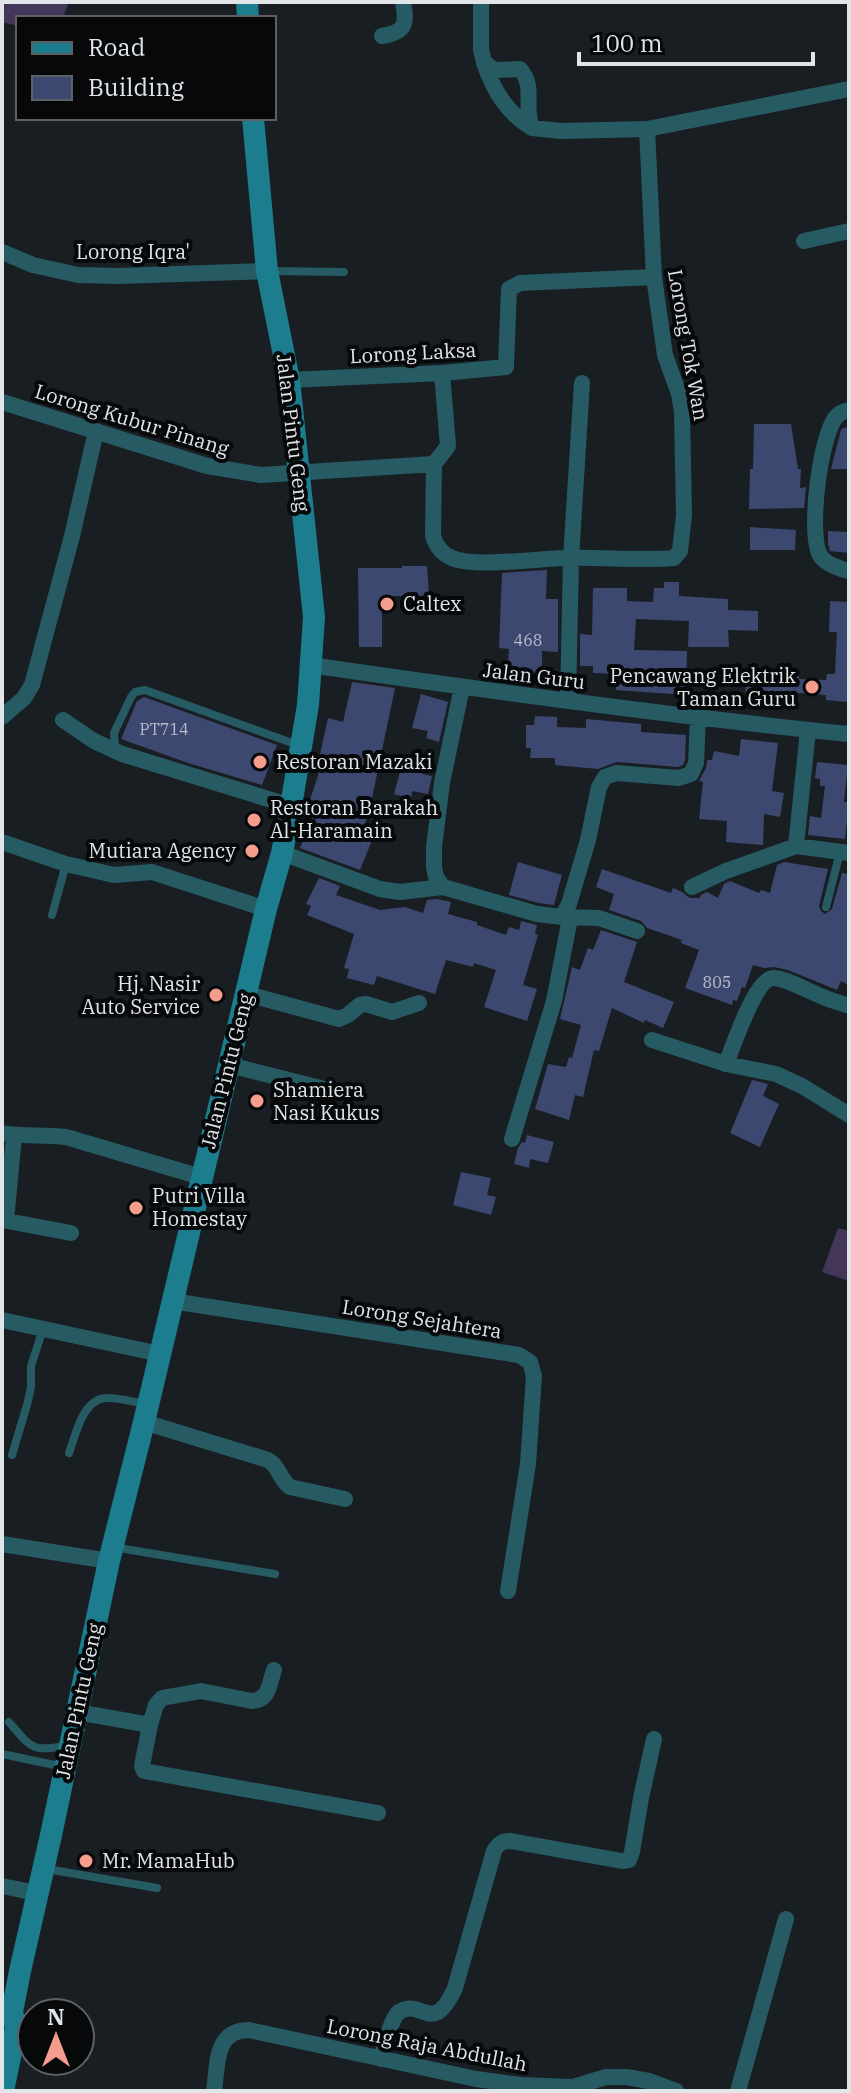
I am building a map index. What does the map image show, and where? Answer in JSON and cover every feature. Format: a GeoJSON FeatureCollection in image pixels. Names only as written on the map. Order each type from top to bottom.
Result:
{"type":"FeatureCollection","features":[{"type":"Feature","properties":{"kind":"main road","name":"Jalan Pintu Geng"},"geometry":{"type":"LineString","coordinates":[[5,2091],[16,2028],[7,2007],[42,1868],[110,1554],[282,853],[308,705],[314,617],[289,380],[267,271],[253,120]]}},
{"type":"Feature","properties":{"kind":"street"},"geometry":{"type":"LineString","coordinates":[[382,36],[393,34],[403,27],[403,2]]}},
{"type":"Feature","properties":{"kind":"street"},"geometry":{"type":"LineString","coordinates":[[481,2],[481,50],[491,83],[518,119],[532,128],[647,129],[849,89]]}},
{"type":"Feature","properties":{"kind":"street"},"geometry":{"type":"LineString","coordinates":[[484,62],[494,70],[520,69],[527,76],[530,87],[528,117],[532,128]]}},
{"type":"Feature","properties":{"kind":"street","name":"Lorong Tok Wan"},"geometry":{"type":"LineString","coordinates":[[571,558],[655,560],[674,558],[680,551],[684,515],[682,412],[665,355],[654,277],[647,129]]}},
{"type":"Feature","properties":{"kind":"street"},"geometry":{"type":"LineString","coordinates":[[804,241],[849,231]]}},
{"type":"Feature","properties":{"kind":"street","name":"Lorong Iqra'"},"geometry":{"type":"LineString","coordinates":[[2,252],[33,265],[78,275],[267,271]]}},
{"type":"Feature","properties":{"kind":"street","name":"Lorong Laksa"},"geometry":{"type":"LineString","coordinates":[[289,380],[506,367],[509,289],[520,283],[654,277]]}},
{"type":"Feature","properties":{"kind":"street"},"geometry":{"type":"LineString","coordinates":[[442,373],[448,446],[434,464],[433,536],[436,545],[450,558],[468,562],[571,558]]}},
{"type":"Feature","properties":{"kind":"street"},"geometry":{"type":"LineString","coordinates":[[568,700],[571,558],[582,383]]}},
{"type":"Feature","properties":{"kind":"street","name":"Lorong Kubur Pinang"},"geometry":{"type":"LineString","coordinates":[[2,402],[222,469],[261,475],[434,464]]}},
{"type":"Feature","properties":{"kind":"street"},"geometry":{"type":"LineString","coordinates":[[849,410],[837,415],[830,426],[817,476],[815,522],[820,556],[828,563],[849,571]]}},
{"type":"Feature","properties":{"kind":"street"},"geometry":{"type":"LineString","coordinates":[[2,717],[24,698],[32,685],[96,431]]}},
{"type":"Feature","properties":{"kind":"street","name":"Jalan Guru"},"geometry":{"type":"LineString","coordinates":[[310,665],[462,687],[849,734]]}},
{"type":"Feature","properties":{"kind":"street"},"geometry":{"type":"LineString","coordinates":[[440,882],[434,847],[442,783],[462,687]]}},
{"type":"Feature","properties":{"kind":"street"},"geometry":{"type":"LineString","coordinates":[[512,1139],[554,1001],[562,968],[566,918],[601,781],[616,773],[679,778],[691,774],[696,763],[698,717]]}},
{"type":"Feature","properties":{"kind":"street"},"geometry":{"type":"LineString","coordinates":[[63,720],[94,741],[122,754],[291,806]]}},
{"type":"Feature","properties":{"kind":"street"},"geometry":{"type":"LineString","coordinates":[[796,846],[808,730]]}},
{"type":"Feature","properties":{"kind":"street"},"geometry":{"type":"LineString","coordinates":[[2,842],[66,864],[114,875],[152,872],[266,909]]}},
{"type":"Feature","properties":{"kind":"street"},"geometry":{"type":"LineString","coordinates":[[692,887],[726,871],[796,846],[844,852]]}},
{"type":"Feature","properties":{"kind":"street"},"geometry":{"type":"LineString","coordinates":[[282,853],[380,889],[400,892],[440,882],[537,914],[599,918],[637,931]]}},
{"type":"Feature","properties":{"kind":"street"},"geometry":{"type":"LineString","coordinates":[[726,1064],[757,992],[766,980],[777,978],[849,1006]]}},
{"type":"Feature","properties":{"kind":"street"},"geometry":{"type":"LineString","coordinates":[[247,994],[339,1019],[360,1005],[392,1012],[419,1003]]}},
{"type":"Feature","properties":{"kind":"street"},"geometry":{"type":"LineString","coordinates":[[652,1040],[726,1064],[776,1074],[849,1115]]}},
{"type":"Feature","properties":{"kind":"street"},"geometry":{"type":"LineString","coordinates":[[229,1065],[332,1091]]}},
{"type":"Feature","properties":{"kind":"street"},"geometry":{"type":"LineString","coordinates":[[71,1233],[4,1220],[8,1134],[66,1137],[201,1177]]}},
{"type":"Feature","properties":{"kind":"street","name":"Lorong Sejahtera"},"geometry":{"type":"LineString","coordinates":[[172,1301],[519,1355],[530,1362],[534,1376],[528,1464],[508,1591]]}},
{"type":"Feature","properties":{"kind":"street"},"geometry":{"type":"LineString","coordinates":[[2,1320],[160,1354]]}},
{"type":"Feature","properties":{"kind":"street"},"geometry":{"type":"LineString","coordinates":[[146,1414],[268,1460],[276,1466],[290,1487],[345,1499]]}},
{"type":"Feature","properties":{"kind":"street"},"geometry":{"type":"LineString","coordinates":[[2,1544],[110,1554]]}},
{"type":"Feature","properties":{"kind":"street"},"geometry":{"type":"LineString","coordinates":[[274,1670],[266,1696],[260,1700],[201,1691],[162,1698],[156,1705],[150,1725],[142,1766],[144,1771],[378,1813]]}},
{"type":"Feature","properties":{"kind":"street"},"geometry":{"type":"LineString","coordinates":[[77,1712],[150,1725]]}},
{"type":"Feature","properties":{"kind":"street"},"geometry":{"type":"LineString","coordinates":[[381,2059],[394,2018],[399,2012],[409,2009],[429,2013],[445,2008],[455,1988],[497,1845],[511,1841],[629,1860],[654,1739]]}},
{"type":"Feature","properties":{"kind":"street"},"geometry":{"type":"LineString","coordinates":[[2,1886],[36,1893]]}},
{"type":"Feature","properties":{"kind":"street"},"geometry":{"type":"LineString","coordinates":[[738,2091],[786,1919]]}},
{"type":"Feature","properties":{"kind":"street","name":"Lorong Raja Abdullah"},"geometry":{"type":"LineString","coordinates":[[214,2091],[223,2041],[239,2030],[476,2079],[573,2087],[606,2077],[626,2077],[676,2091]]}},
{"type":"Feature","properties":{"kind":"lane"},"geometry":{"type":"LineString","coordinates":[[267,271],[344,272]]}},
{"type":"Feature","properties":{"kind":"lane"},"geometry":{"type":"LineString","coordinates":[[115,750],[114,733],[131,697],[135,692],[145,690],[301,746]]}},
{"type":"Feature","properties":{"kind":"lane"},"geometry":{"type":"LineString","coordinates":[[826,907],[844,852]]}},
{"type":"Feature","properties":{"kind":"lane"},"geometry":{"type":"LineString","coordinates":[[52,915],[66,864]]}},
{"type":"Feature","properties":{"kind":"lane"},"geometry":{"type":"LineString","coordinates":[[12,1455],[31,1387],[31,1366],[43,1329]]}},
{"type":"Feature","properties":{"kind":"lane"},"geometry":{"type":"LineString","coordinates":[[69,1453],[87,1408],[97,1399],[107,1398],[146,1414]]}},
{"type":"Feature","properties":{"kind":"lane"},"geometry":{"type":"LineString","coordinates":[[110,1554],[275,1574]]}},
{"type":"Feature","properties":{"kind":"lane"},"geometry":{"type":"LineString","coordinates":[[9,1722],[30,1747],[67,1756]]}},
{"type":"Feature","properties":{"kind":"lane"},"geometry":{"type":"LineString","coordinates":[[2,1754],[67,1756]]}},
{"type":"Feature","properties":{"kind":"lane"},"geometry":{"type":"LineString","coordinates":[[42,1868],[157,1888]]}},
{"type":"Feature","properties":{"kind":"shaded area"},"geometry":{"type":"Polygon","coordinates":[[[2,2],[69,2],[64,16],[16,16],[16,26],[2,22],[2,2]]]}},
{"type":"Feature","properties":{"kind":"shaded area"},"geometry":{"type":"Polygon","coordinates":[[[838,1228],[849,1231],[849,1281],[822,1272],[838,1228]]]}},
{"type":"Feature","properties":{"kind":"building"},"geometry":{"type":"Polygon","coordinates":[[[754,424],[791,424],[798,469],[801,469],[800,488],[806,487],[804,508],[749,509],[754,424]]]}},
{"type":"Feature","properties":{"kind":"building"},"geometry":{"type":"Polygon","coordinates":[[[849,427],[849,469],[831,469],[841,430],[849,427]]]}},
{"type":"Feature","properties":{"kind":"building"},"geometry":{"type":"Polygon","coordinates":[[[750,527],[796,530],[795,550],[750,550],[750,527]]]}},
{"type":"Feature","properties":{"kind":"building"},"geometry":{"type":"Polygon","coordinates":[[[828,531],[849,532],[849,553],[830,551],[828,531]]]}},
{"type":"Feature","properties":{"kind":"building"},"geometry":{"type":"Polygon","coordinates":[[[427,566],[429,596],[382,596],[382,647],[359,647],[358,568],[427,566]]]}},
{"type":"Feature","properties":{"kind":"building"},"geometry":{"type":"Polygon","coordinates":[[[547,570],[546,599],[558,599],[558,652],[542,651],[542,674],[507,673],[509,649],[499,648],[502,573],[547,570]]]}},
{"type":"Feature","properties":{"kind":"building"},"geometry":{"type":"Polygon","coordinates":[[[664,582],[679,582],[679,596],[728,599],[728,610],[758,611],[758,631],[728,630],[729,647],[688,647],[689,621],[636,619],[634,650],[687,651],[686,695],[616,690],[616,674],[593,673],[593,666],[580,666],[580,634],[592,635],[593,588],[627,588],[627,601],[653,602],[654,588],[664,588],[664,582]]]}},
{"type":"Feature","properties":{"kind":"building"},"geometry":{"type":"Polygon","coordinates":[[[830,601],[849,602],[849,700],[826,700],[826,695],[797,693],[796,706],[764,704],[764,699],[745,698],[746,680],[757,680],[758,672],[799,674],[799,679],[826,680],[827,674],[835,674],[837,632],[829,632],[830,601]]]}},
{"type":"Feature","properties":{"kind":"building"},"geometry":{"type":"Polygon","coordinates":[[[352,682],[395,688],[365,823],[377,828],[360,870],[300,848],[318,803],[310,800],[323,760],[319,759],[328,718],[343,722],[352,682]]]}},
{"type":"Feature","properties":{"kind":"building"},"geometry":{"type":"Polygon","coordinates":[[[421,694],[448,702],[439,742],[426,738],[428,731],[412,728],[421,694]]]}},
{"type":"Feature","properties":{"kind":"building"},"geometry":{"type":"Polygon","coordinates":[[[144,697],[277,745],[262,785],[121,739],[137,701],[144,697]]]}},
{"type":"Feature","properties":{"kind":"building"},"geometry":{"type":"Polygon","coordinates":[[[535,716],[557,717],[557,727],[586,728],[586,719],[641,724],[641,732],[686,735],[685,760],[678,767],[617,762],[598,769],[555,765],[555,758],[530,758],[531,748],[526,748],[526,725],[534,725],[535,716]]]}},
{"type":"Feature","properties":{"kind":"building"},"geometry":{"type":"Polygon","coordinates":[[[741,739],[778,743],[772,791],[784,793],[780,817],[764,814],[763,845],[726,842],[727,821],[699,819],[703,782],[699,781],[707,760],[712,760],[714,751],[739,756],[741,739]]]}},
{"type":"Feature","properties":{"kind":"building"},"geometry":{"type":"Polygon","coordinates":[[[403,761],[424,766],[422,774],[432,776],[428,794],[412,791],[411,799],[394,794],[403,761]]]}},
{"type":"Feature","properties":{"kind":"building"},"geometry":{"type":"Polygon","coordinates":[[[817,762],[848,765],[844,802],[849,802],[845,839],[808,835],[810,816],[821,818],[825,786],[820,786],[820,779],[815,778],[817,762]]]}},
{"type":"Feature","properties":{"kind":"building"},"geometry":{"type":"Polygon","coordinates":[[[518,862],[562,875],[554,905],[509,895],[518,862]]]}},
{"type":"Feature","properties":{"kind":"building"},"geometry":{"type":"Polygon","coordinates":[[[784,862],[828,869],[819,906],[825,914],[832,909],[842,873],[849,874],[849,985],[841,981],[837,990],[788,970],[753,965],[745,988],[742,987],[737,1001],[733,1000],[732,1005],[685,988],[699,950],[681,943],[682,940],[647,928],[641,921],[609,910],[614,894],[596,887],[602,869],[671,893],[673,888],[690,898],[700,898],[707,892],[718,898],[724,884],[730,881],[759,893],[761,890],[770,893],[777,865],[784,862]]]}},
{"type":"Feature","properties":{"kind":"building"},"geometry":{"type":"Polygon","coordinates":[[[319,878],[340,886],[336,895],[380,910],[405,907],[423,913],[427,900],[437,899],[451,902],[448,914],[506,935],[509,927],[519,930],[521,921],[537,925],[535,934],[538,935],[523,985],[537,989],[527,1021],[484,1007],[496,970],[474,963],[473,967],[446,960],[435,994],[377,976],[374,985],[347,978],[349,969],[344,968],[354,934],[307,915],[311,906],[306,904],[319,878]]]}},
{"type":"Feature","properties":{"kind":"building"},"geometry":{"type":"Polygon","coordinates":[[[601,930],[637,942],[624,982],[674,1002],[663,1028],[612,1008],[599,1051],[594,1050],[583,1097],[575,1095],[569,1120],[535,1109],[548,1064],[566,1067],[569,1057],[572,1058],[581,1025],[560,1019],[572,967],[580,970],[588,948],[593,950],[601,930]]]}},
{"type":"Feature","properties":{"kind":"building"},"geometry":{"type":"Polygon","coordinates":[[[752,1080],[768,1084],[763,1096],[779,1104],[760,1147],[730,1133],[752,1080]]]}},
{"type":"Feature","properties":{"kind":"building"},"geometry":{"type":"Polygon","coordinates":[[[527,1135],[554,1142],[548,1163],[530,1159],[529,1168],[514,1164],[518,1148],[522,1142],[525,1143],[527,1135]]]}},
{"type":"Feature","properties":{"kind":"building"},"geometry":{"type":"Polygon","coordinates":[[[461,1172],[491,1178],[487,1195],[496,1197],[491,1215],[453,1205],[461,1172]]]}},
{"type":"Feature","properties":{"kind":"place","name":"Caltex"},"geometry":{"type":"Point","coordinates":[387,604]}},
{"type":"Feature","properties":{"kind":"place","name":"Pencawang Elektrik Taman Guru"},"geometry":{"type":"Point","coordinates":[812,687]}},
{"type":"Feature","properties":{"kind":"place","name":"Restoran Mazaki"},"geometry":{"type":"Point","coordinates":[260,762]}},
{"type":"Feature","properties":{"kind":"place","name":"Restoran Barakah Al-Haramain"},"geometry":{"type":"Point","coordinates":[254,820]}},
{"type":"Feature","properties":{"kind":"place","name":"Mutiara Agency"},"geometry":{"type":"Point","coordinates":[252,851]}},
{"type":"Feature","properties":{"kind":"place","name":"Hj. Nasir Auto Service"},"geometry":{"type":"Point","coordinates":[216,995]}},
{"type":"Feature","properties":{"kind":"place","name":"Shamiera Nasi Kukus"},"geometry":{"type":"Point","coordinates":[257,1101]}},
{"type":"Feature","properties":{"kind":"place","name":"Putri Villa Homestay"},"geometry":{"type":"Point","coordinates":[136,1208]}},
{"type":"Feature","properties":{"kind":"place","name":"Mr. MamaHub"},"geometry":{"type":"Point","coordinates":[86,1861]}}]}
